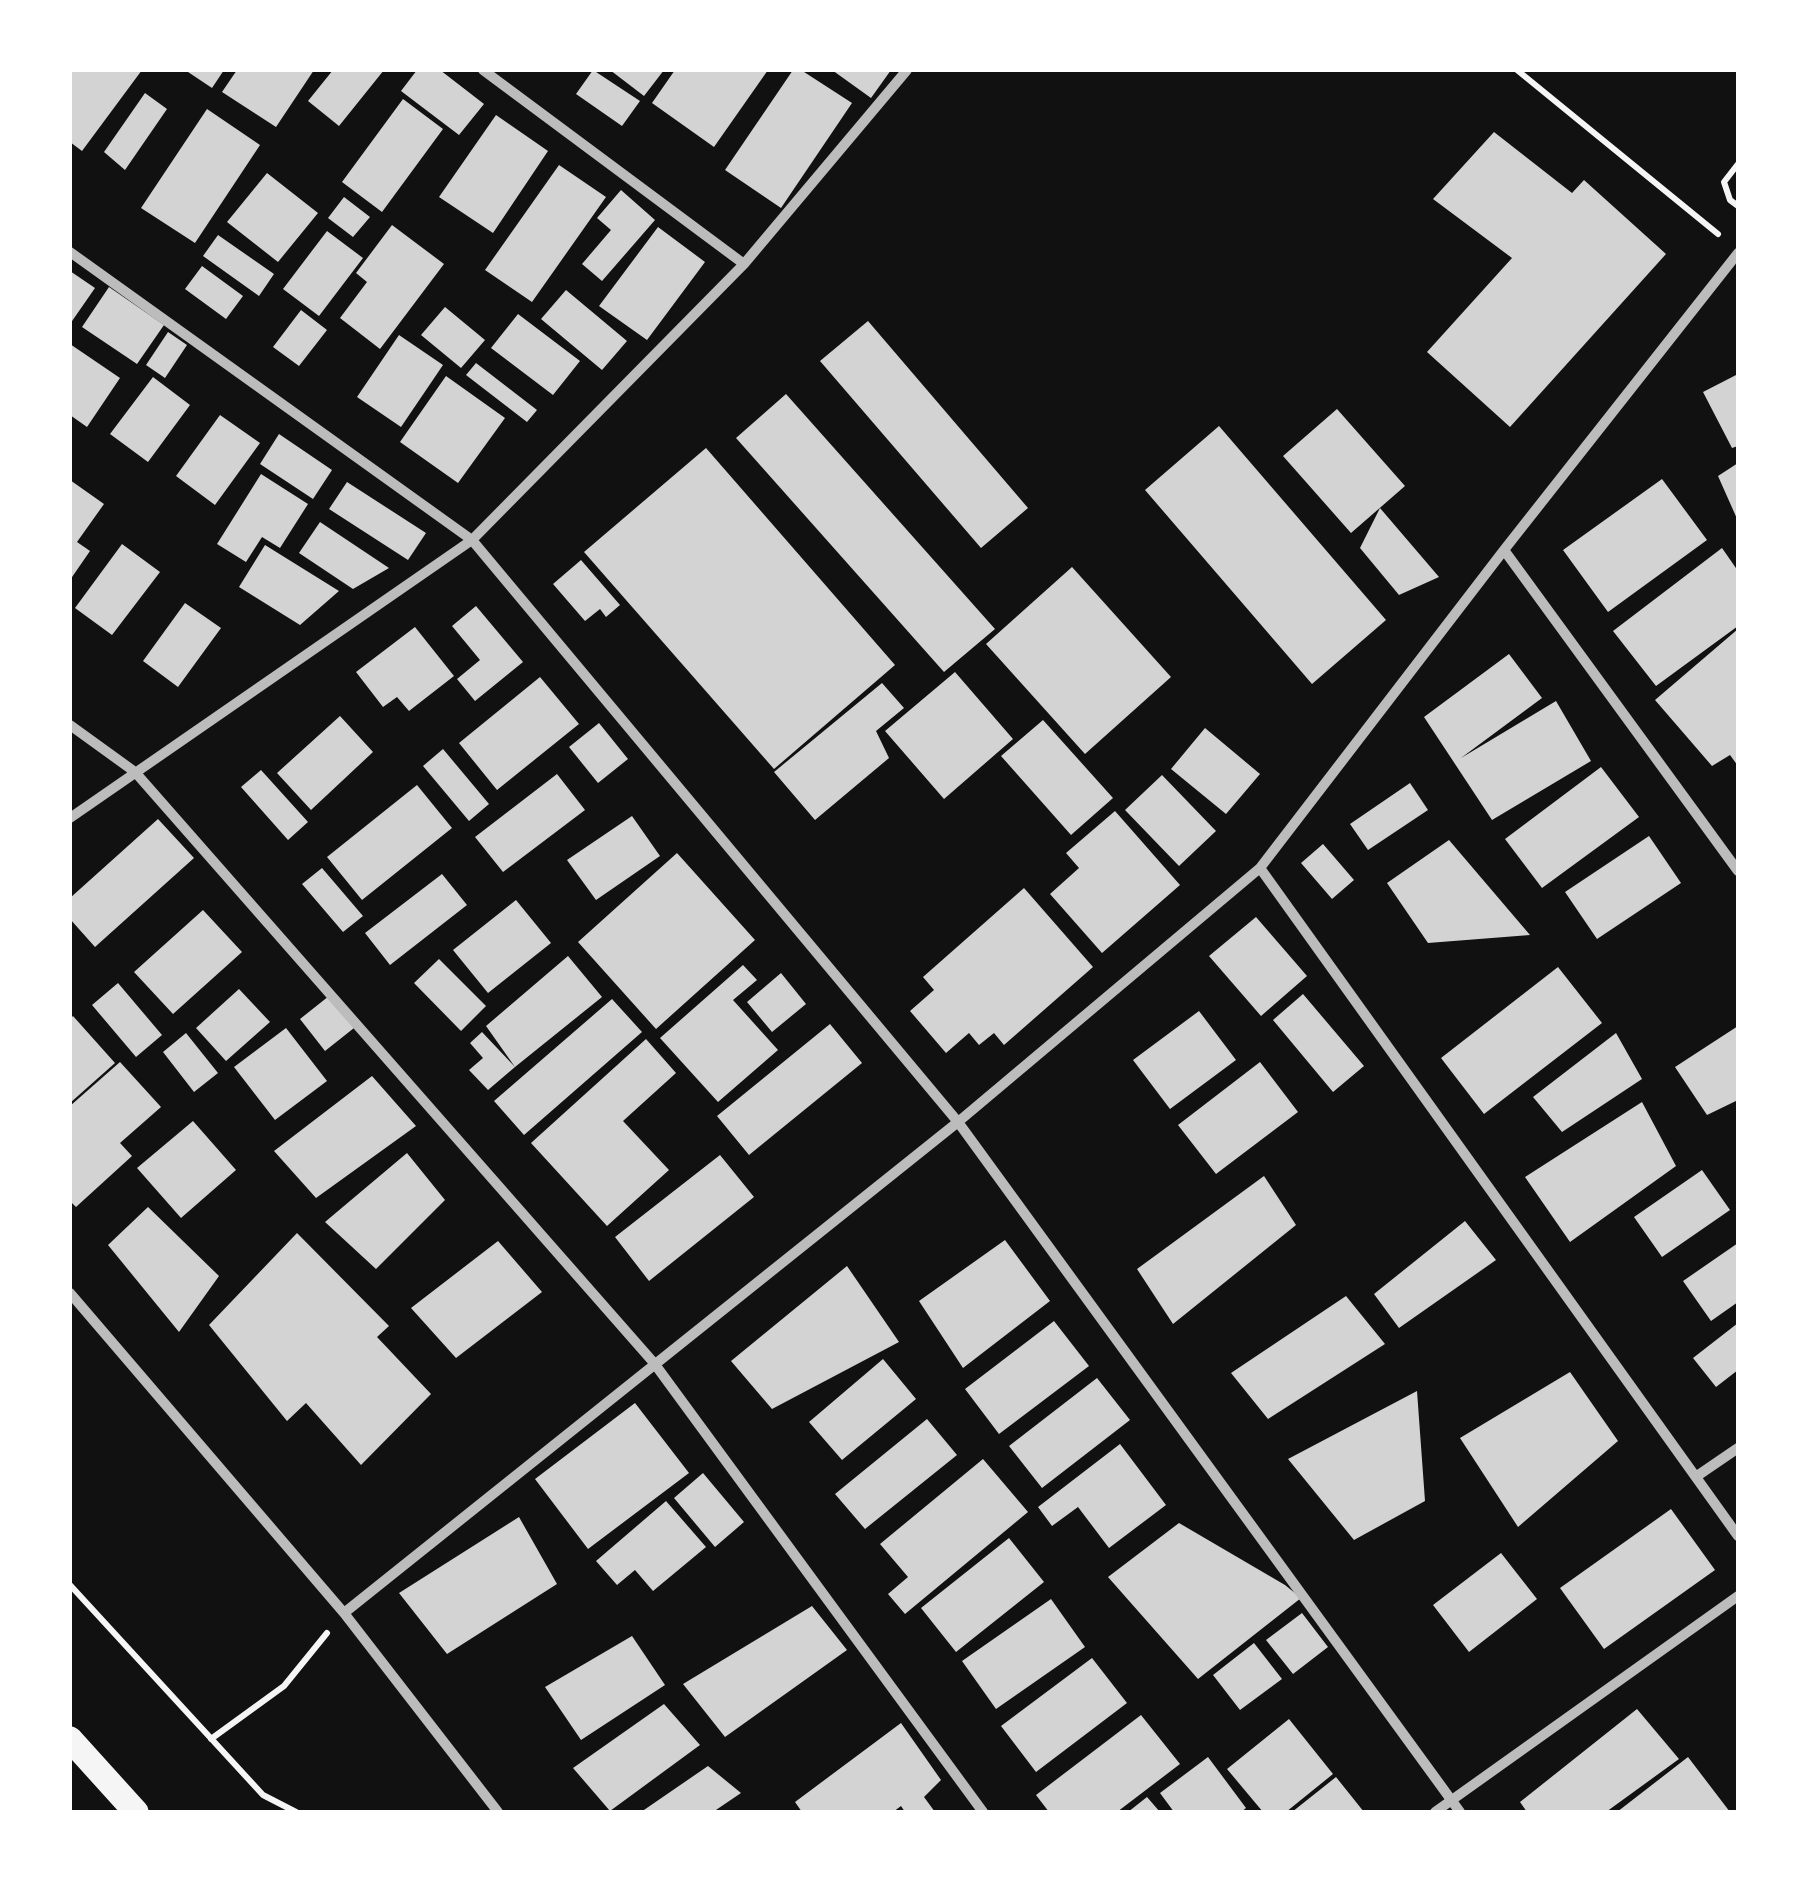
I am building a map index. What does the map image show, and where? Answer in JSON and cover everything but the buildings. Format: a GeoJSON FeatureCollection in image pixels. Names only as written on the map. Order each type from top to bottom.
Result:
{"type":"FeatureCollection","features":[{"type":"Feature","properties":{"kind":"main road"},"geometry":{"type":"LineString","coordinates":[[70,1740],[136,1812]]}},
{"type":"Feature","properties":{"kind":"street"},"geometry":{"type":"LineString","coordinates":[[483,70],[744,264]]}},
{"type":"Feature","properties":{"kind":"street"},"geometry":{"type":"LineString","coordinates":[[70,818],[472,540],[744,264],[907,70]]}},
{"type":"Feature","properties":{"kind":"street"},"geometry":{"type":"LineString","coordinates":[[70,252],[472,540],[958,1122],[1460,1812]]}},
{"type":"Feature","properties":{"kind":"street"},"geometry":{"type":"LineString","coordinates":[[344,1613],[958,1122],[1260,868],[1738,254]]}},
{"type":"Feature","properties":{"kind":"street"},"geometry":{"type":"LineString","coordinates":[[1504,550],[1738,871]]}},
{"type":"Feature","properties":{"kind":"street"},"geometry":{"type":"LineString","coordinates":[[70,725],[136,772],[654,1363],[983,1812]]}},
{"type":"Feature","properties":{"kind":"street"},"geometry":{"type":"LineString","coordinates":[[1260,868],[1738,1536]]}},
{"type":"Feature","properties":{"kind":"street"},"geometry":{"type":"LineString","coordinates":[[70,1293],[344,1613],[498,1812]]}},
{"type":"Feature","properties":{"kind":"street"},"geometry":{"type":"LineString","coordinates":[[1697,1476],[1738,1448]]}},
{"type":"Feature","properties":{"kind":"street"},"geometry":{"type":"LineString","coordinates":[[1434,1812],[1738,1596]]}},
{"type":"Feature","properties":{"kind":"path"},"geometry":{"type":"LineString","coordinates":[[1517,70],[1723,238]]}},
{"type":"Feature","properties":{"kind":"path"},"geometry":{"type":"LineString","coordinates":[[1738,164],[1724,182],[1730,200],[1738,206]]}},
{"type":"Feature","properties":{"kind":"path"},"geometry":{"type":"LineString","coordinates":[[70,1585],[263,1795],[296,1812]]}},
{"type":"Feature","properties":{"kind":"path"},"geometry":{"type":"LineString","coordinates":[[210,1739],[284,1686],[344,1613]]}}]}
